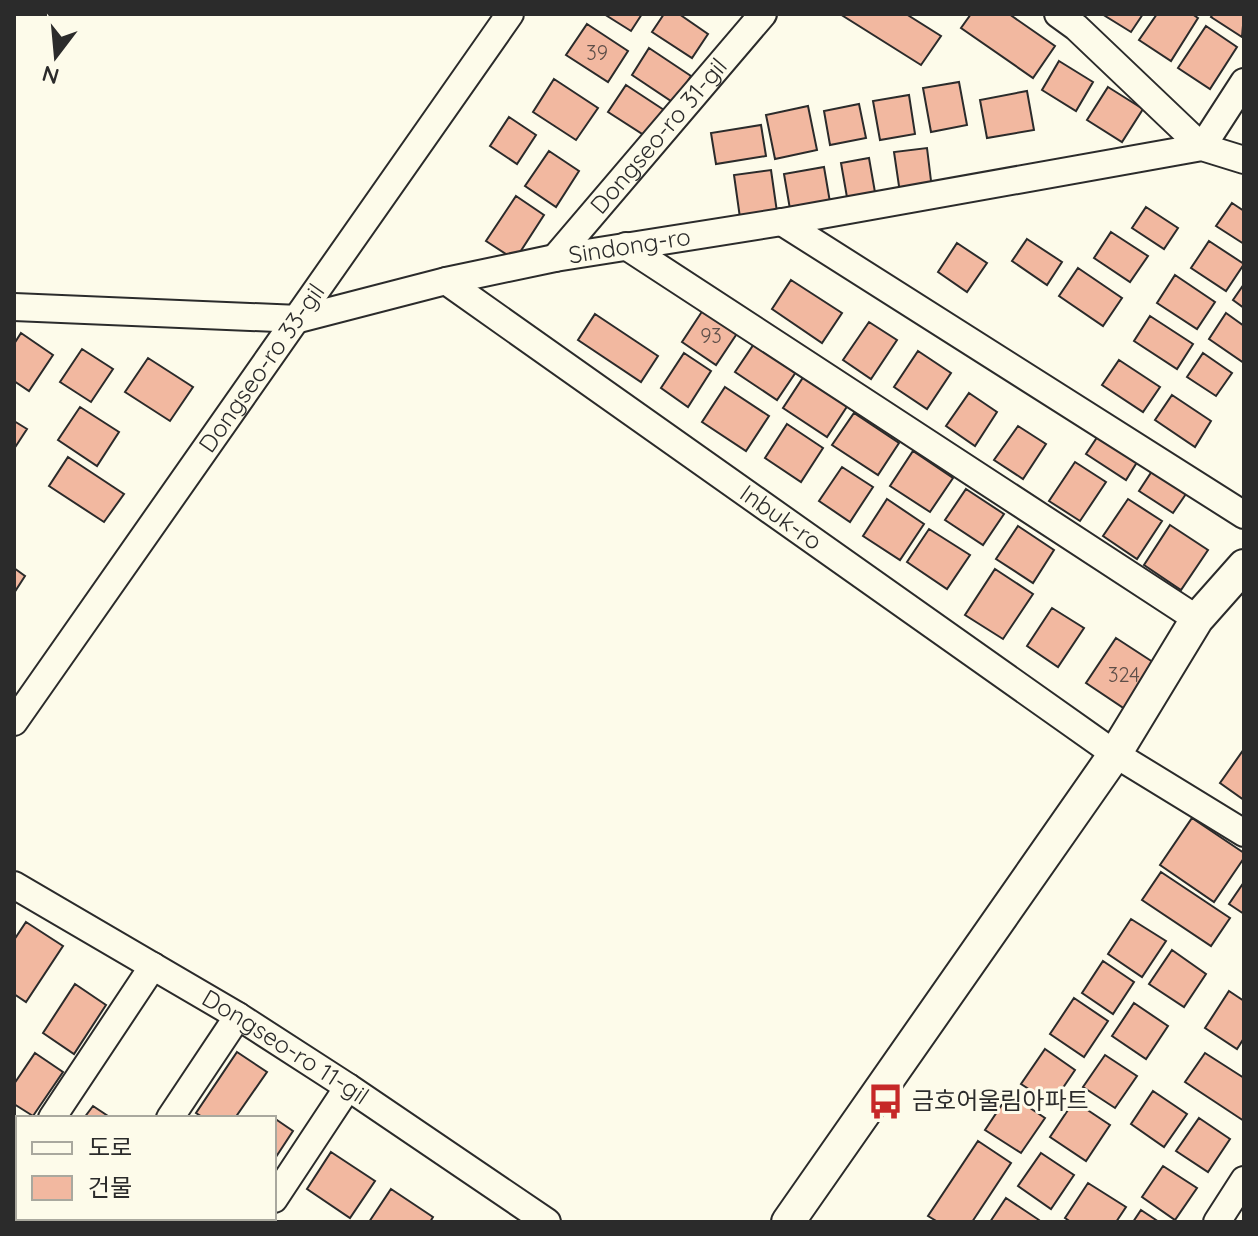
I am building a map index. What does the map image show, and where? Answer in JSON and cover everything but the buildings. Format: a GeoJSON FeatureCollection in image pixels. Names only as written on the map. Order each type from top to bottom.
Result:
{"type":"FeatureCollection","features":[{"type":"Feature","properties":{"kind":"street","name":"Dongseo-ro 33-gil"},"geometry":{"type":"LineString","coordinates":[[14,722],[510,14]]}},
{"type":"Feature","properties":{"kind":"street","name":"Dongseo-ro 31-gil"},"geometry":{"type":"LineString","coordinates":[[555,258],[763,14]]}},
{"type":"Feature","properties":{"kind":"street"},"geometry":{"type":"LineString","coordinates":[[1073,18],[1202,147],[1244,82]]}},
{"type":"Feature","properties":{"kind":"street","name":"Sindong-ro"},"geometry":{"type":"LineString","coordinates":[[14,307],[299,319],[446,281],[555,258],[782,222],[1202,147],[1244,160]]}},
{"type":"Feature","properties":{"kind":"street"},"geometry":{"type":"LineString","coordinates":[[782,222],[1244,515]]}},
{"type":"Feature","properties":{"kind":"street"},"geometry":{"type":"LineString","coordinates":[[626,246],[1197,619]]}},
{"type":"Feature","properties":{"kind":"street","name":"Inbuk-ro"},"geometry":{"type":"LineString","coordinates":[[446,281],[1115,754],[1244,833]]}},
{"type":"Feature","properties":{"kind":"street"},"geometry":{"type":"LineString","coordinates":[[788,1222],[1115,754],[1197,619],[1244,566]]}},
{"type":"Feature","properties":{"kind":"street","name":"Dongseo-ro 11-gil"},"geometry":{"type":"LineString","coordinates":[[14,885],[238,1016],[348,1087],[535,1218]]}},
{"type":"Feature","properties":{"kind":"street"},"geometry":{"type":"LineString","coordinates":[[53,1116],[153,966]]}},
{"type":"Feature","properties":{"kind":"street"},"geometry":{"type":"LineString","coordinates":[[171,1116],[238,1016]]}},
{"type":"Feature","properties":{"kind":"street"},"geometry":{"type":"LineString","coordinates":[[276,1196],[348,1087]]}},
{"type":"Feature","properties":{"kind":"street"},"geometry":{"type":"LineString","coordinates":[[1217,1222],[1244,1180]]}},
{"type":"Feature","properties":{"kind":"place","name":"금호어울림아파트"},"geometry":{"type":"Point","coordinates":[886,1101]}}]}
